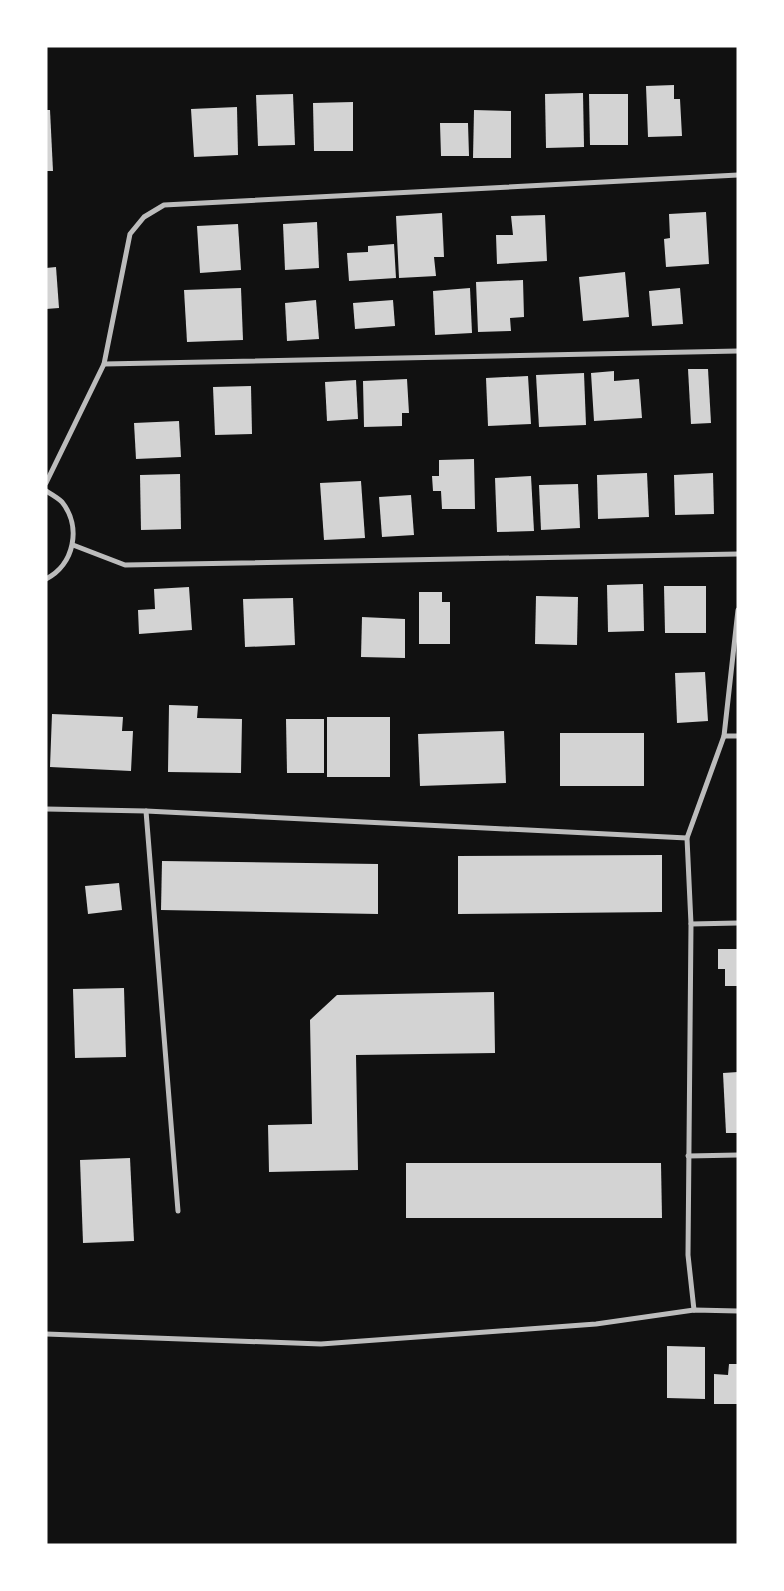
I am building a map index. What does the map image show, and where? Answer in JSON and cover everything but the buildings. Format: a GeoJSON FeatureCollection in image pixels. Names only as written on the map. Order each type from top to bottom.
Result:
{"type":"FeatureCollection","features":[{"type":"Feature","properties":{"kind":"street"},"geometry":{"type":"LineString","coordinates":[[46,483],[104,364],[130,234],[144,217],[164,205],[738,175]]}},
{"type":"Feature","properties":{"kind":"street"},"geometry":{"type":"LineString","coordinates":[[104,364],[738,351]]}},
{"type":"Feature","properties":{"kind":"street"},"geometry":{"type":"LineString","coordinates":[[46,491],[62,502],[72,522],[73,545],[66,562],[54,576],[46,580]]}},
{"type":"Feature","properties":{"kind":"street"},"geometry":{"type":"LineString","coordinates":[[73,545],[125,565],[738,554]]}},
{"type":"Feature","properties":{"kind":"street"},"geometry":{"type":"LineString","coordinates":[[694,1310],[688,1255],[691,924],[687,838],[724,736],[738,610]]}},
{"type":"Feature","properties":{"kind":"street"},"geometry":{"type":"LineString","coordinates":[[724,736],[738,736]]}},
{"type":"Feature","properties":{"kind":"street"},"geometry":{"type":"LineString","coordinates":[[46,809],[146,811],[687,838]]}},
{"type":"Feature","properties":{"kind":"street"},"geometry":{"type":"LineString","coordinates":[[146,811],[178,1211]]}},
{"type":"Feature","properties":{"kind":"street"},"geometry":{"type":"LineString","coordinates":[[691,924],[738,923]]}},
{"type":"Feature","properties":{"kind":"street"},"geometry":{"type":"LineString","coordinates":[[688,1156],[738,1155]]}},
{"type":"Feature","properties":{"kind":"street"},"geometry":{"type":"LineString","coordinates":[[46,1334],[321,1344],[596,1324],[694,1310],[738,1311]]}}]}
